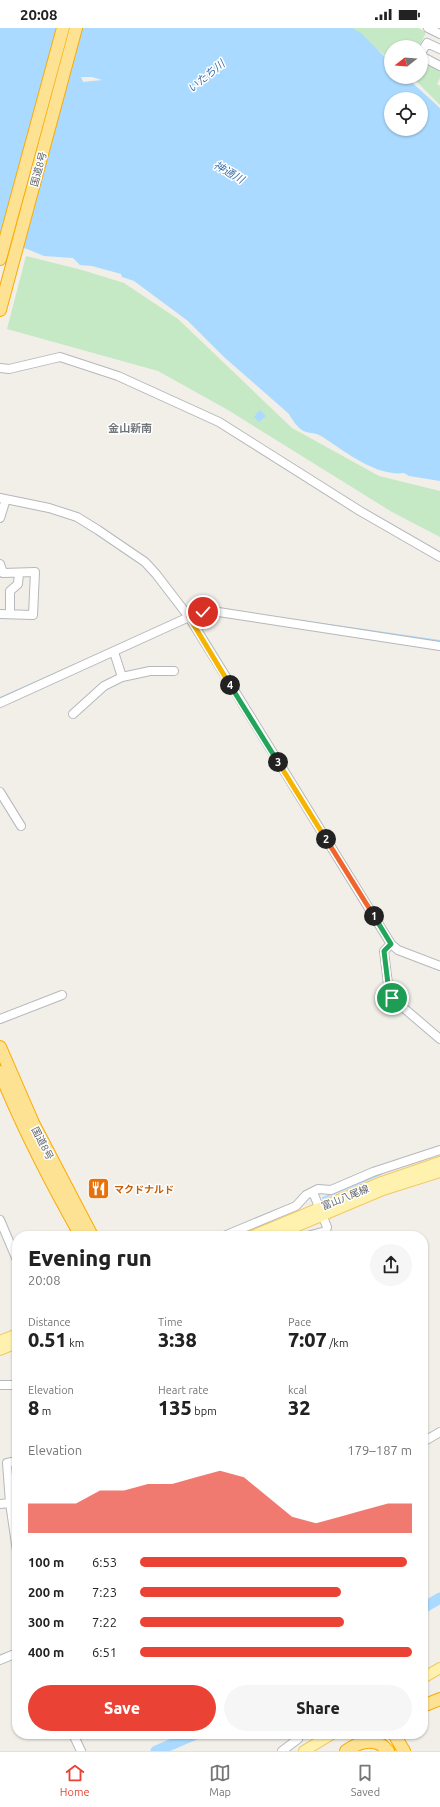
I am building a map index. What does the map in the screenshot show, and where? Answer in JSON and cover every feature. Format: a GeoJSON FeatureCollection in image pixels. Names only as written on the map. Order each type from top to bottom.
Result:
{"type":"FeatureCollection","features":[{"type":"Feature","properties":{"kind":"highway","name":"国道8号"},"geometry":{"type":"LineString","coordinates":[[0,259],[63,28]]}},
{"type":"Feature","properties":{"kind":"highway","name":"国道8号"},"geometry":{"type":"LineString","coordinates":[[0,310],[76,28]]}},
{"type":"Feature","properties":{"kind":"highway","name":"国道8号"},"geometry":{"type":"LineString","coordinates":[[0,1047],[33,1123],[89,1231]]}},
{"type":"Feature","properties":{"kind":"highway","name":"国道8号"},"geometry":{"type":"LineString","coordinates":[[0,1072],[24,1127],[58,1196],[78,1231]]}},
{"type":"Feature","properties":{"kind":"highway"},"geometry":{"type":"LineString","coordinates":[[428,1704],[440,1699]]}},
{"type":"Feature","properties":{"kind":"highway"},"geometry":{"type":"LineString","coordinates":[[350,1748],[358,1739]]}},
{"type":"Feature","properties":{"kind":"highway"},"geometry":{"type":"LineString","coordinates":[[386,1739],[393,1751]]}},
{"type":"Feature","properties":{"kind":"highway"},"geometry":{"type":"LineString","coordinates":[[397,1739],[404,1751]]}},
{"type":"Feature","properties":{"kind":"highway"},"geometry":{"type":"LineString","coordinates":[[403,1739],[409,1751]]}},
{"type":"Feature","properties":{"kind":"highway"},"geometry":{"type":"LineString","coordinates":[[350,1748],[372,1741],[380,1744],[388,1751]]}},
{"type":"Feature","properties":{"kind":"main road","name":"富山八尾線"},"geometry":{"type":"LineString","coordinates":[[284,1231],[379,1183],[440,1162]]}},
{"type":"Feature","properties":{"kind":"main road","name":"富山八尾線"},"geometry":{"type":"LineString","coordinates":[[266,1231],[383,1190],[440,1172]]}},
{"type":"Feature","properties":{"kind":"main road"},"geometry":{"type":"LineString","coordinates":[[0,1341],[12,1336]]}},
{"type":"Feature","properties":{"kind":"main road"},"geometry":{"type":"LineString","coordinates":[[0,1350],[12,1345]]}},
{"type":"Feature","properties":{"kind":"main road"},"geometry":{"type":"LineString","coordinates":[[428,1675],[440,1668]]}},
{"type":"Feature","properties":{"kind":"main road"},"geometry":{"type":"LineString","coordinates":[[304,1751],[324,1739]]}},
{"type":"Feature","properties":{"kind":"street"},"geometry":{"type":"LineString","coordinates":[[428,28],[440,34]]}},
{"type":"Feature","properties":{"kind":"street"},"geometry":{"type":"LineString","coordinates":[[428,43],[440,48]]}},
{"type":"Feature","properties":{"kind":"street"},"geometry":{"type":"LineString","coordinates":[[428,60],[440,66]]}},
{"type":"Feature","properties":{"kind":"street"},"geometry":{"type":"LineString","coordinates":[[0,368],[10,369],[60,357],[118,376],[219,422],[354,507],[440,557]]}},
{"type":"Feature","properties":{"kind":"street"},"geometry":{"type":"LineString","coordinates":[[0,518],[3,498],[49,508],[77,517],[145,562],[189,617],[391,944],[398,950],[440,966]]}},
{"type":"Feature","properties":{"kind":"street"},"geometry":{"type":"LineString","coordinates":[[0,564],[3,573],[35,572],[33,615],[0,614]]}},
{"type":"Feature","properties":{"kind":"street"},"geometry":{"type":"LineString","coordinates":[[10,614],[10,592],[18,584],[19,572]]}},
{"type":"Feature","properties":{"kind":"street"},"geometry":{"type":"LineString","coordinates":[[0,703],[203,612],[212,611],[440,646]]}},
{"type":"Feature","properties":{"kind":"street"},"geometry":{"type":"LineString","coordinates":[[114,652],[122,677]]}},
{"type":"Feature","properties":{"kind":"street"},"geometry":{"type":"LineString","coordinates":[[74,714],[104,686],[122,677],[150,671],[174,671]]}},
{"type":"Feature","properties":{"kind":"street"},"geometry":{"type":"LineString","coordinates":[[0,792],[21,826]]}},
{"type":"Feature","properties":{"kind":"street"},"geometry":{"type":"LineString","coordinates":[[391,944],[384,951],[388,984],[392,998],[398,1005],[440,1039]]}},
{"type":"Feature","properties":{"kind":"street"},"geometry":{"type":"LineString","coordinates":[[0,1019],[62,995]]}},
{"type":"Feature","properties":{"kind":"street"},"geometry":{"type":"LineString","coordinates":[[236,1231],[296,1206],[306,1195],[318,1189],[331,1190],[373,1172],[440,1150]]}},
{"type":"Feature","properties":{"kind":"street"},"geometry":{"type":"LineString","coordinates":[[313,1192],[327,1226],[326,1231]]}},
{"type":"Feature","properties":{"kind":"street"},"geometry":{"type":"LineString","coordinates":[[0,1220],[12,1248]]}},
{"type":"Feature","properties":{"kind":"street"},"geometry":{"type":"LineString","coordinates":[[0,1385],[12,1385]]}},
{"type":"Feature","properties":{"kind":"street"},"geometry":{"type":"LineString","coordinates":[[428,1439],[440,1432]]}},
{"type":"Feature","properties":{"kind":"street"},"geometry":{"type":"LineString","coordinates":[[12,1462],[7,1463],[12,1517]]}},
{"type":"Feature","properties":{"kind":"street"},"geometry":{"type":"LineString","coordinates":[[0,1504],[10,1503]]}},
{"type":"Feature","properties":{"kind":"street"},"geometry":{"type":"LineString","coordinates":[[0,1660],[12,1655]]}},
{"type":"Feature","properties":{"kind":"street"},"geometry":{"type":"LineString","coordinates":[[75,1739],[81,1751]]}},
{"type":"Feature","properties":{"kind":"street"},"geometry":{"type":"LineString","coordinates":[[282,1751],[298,1739]]}},
{"type":"Feature","properties":{"kind":"green space"},"geometry":{"type":"Polygon","coordinates":[[[350,28],[418,28],[426,32],[422,40],[384,40],[384,55],[350,28]]]}},
{"type":"Feature","properties":{"kind":"green space"},"geometry":{"type":"Polygon","coordinates":[[[428,65],[440,68],[440,78],[437,84],[440,86],[440,105],[419,84],[428,84],[428,65]]]}},
{"type":"Feature","properties":{"kind":"green space"},"geometry":{"type":"Polygon","coordinates":[[[26,256],[82,270],[124,283],[178,319],[292,428],[379,476],[440,491],[440,537],[392,512],[228,410],[158,371],[7,329],[26,256]]]}},
{"type":"Feature","properties":{"kind":"water"},"geometry":{"type":"Polygon","coordinates":[[[0,28],[352,28],[361,33],[384,56],[384,84],[414,84],[422,92],[384,92],[384,136],[428,136],[428,97],[440,108],[440,481],[409,476],[404,473],[382,471],[371,467],[319,435],[303,431],[289,414],[224,357],[188,321],[134,281],[122,277],[121,274],[92,266],[80,265],[73,258],[44,256],[27,249],[0,242],[0,28]],[[81,77],[83,82],[102,80],[92,77],[81,77]]]}},
{"type":"Feature","properties":{"kind":"water"},"geometry":{"type":"Polygon","coordinates":[[[260,410],[266,416],[259,422],[254,417],[260,410]]]}},
{"type":"Feature","properties":{"kind":"waterway"},"geometry":{"type":"LineString","coordinates":[[301,621],[440,641]]}},
{"type":"Feature","properties":{"kind":"waterway"},"geometry":{"type":"LineString","coordinates":[[0,698],[77,664]]}},
{"type":"Feature","properties":{"kind":"waterway"},"geometry":{"type":"LineString","coordinates":[[323,1198],[381,1174]]}},
{"type":"Feature","properties":{"kind":"waterway"},"geometry":{"type":"LineString","coordinates":[[428,1605],[440,1598]]}},
{"type":"Feature","properties":{"kind":"waterway"},"geometry":{"type":"LineString","coordinates":[[156,1751],[184,1739]]}},
{"type":"Feature","properties":{"kind":"place","name":"マクドナルド"},"geometry":{"type":"Point","coordinates":[98,1189]}},
{"type":"Feature","properties":{"kind":"district","name":"金山新南"},"geometry":{"type":"Point","coordinates":[130,428]}},
{"type":"Feature","properties":{"kind":"route"},"geometry":{"type":"LineString","coordinates":[[203,612],[189,617],[391,944],[384,951],[388,984],[392,998]]}},
{"type":"Feature","properties":{"kind":"water label","name":"いたち川"},"geometry":{"type":"Point","coordinates":[206,76]}},
{"type":"Feature","properties":{"kind":"water label","name":"神通川"},"geometry":{"type":"Point","coordinates":[229,172]}}]}
